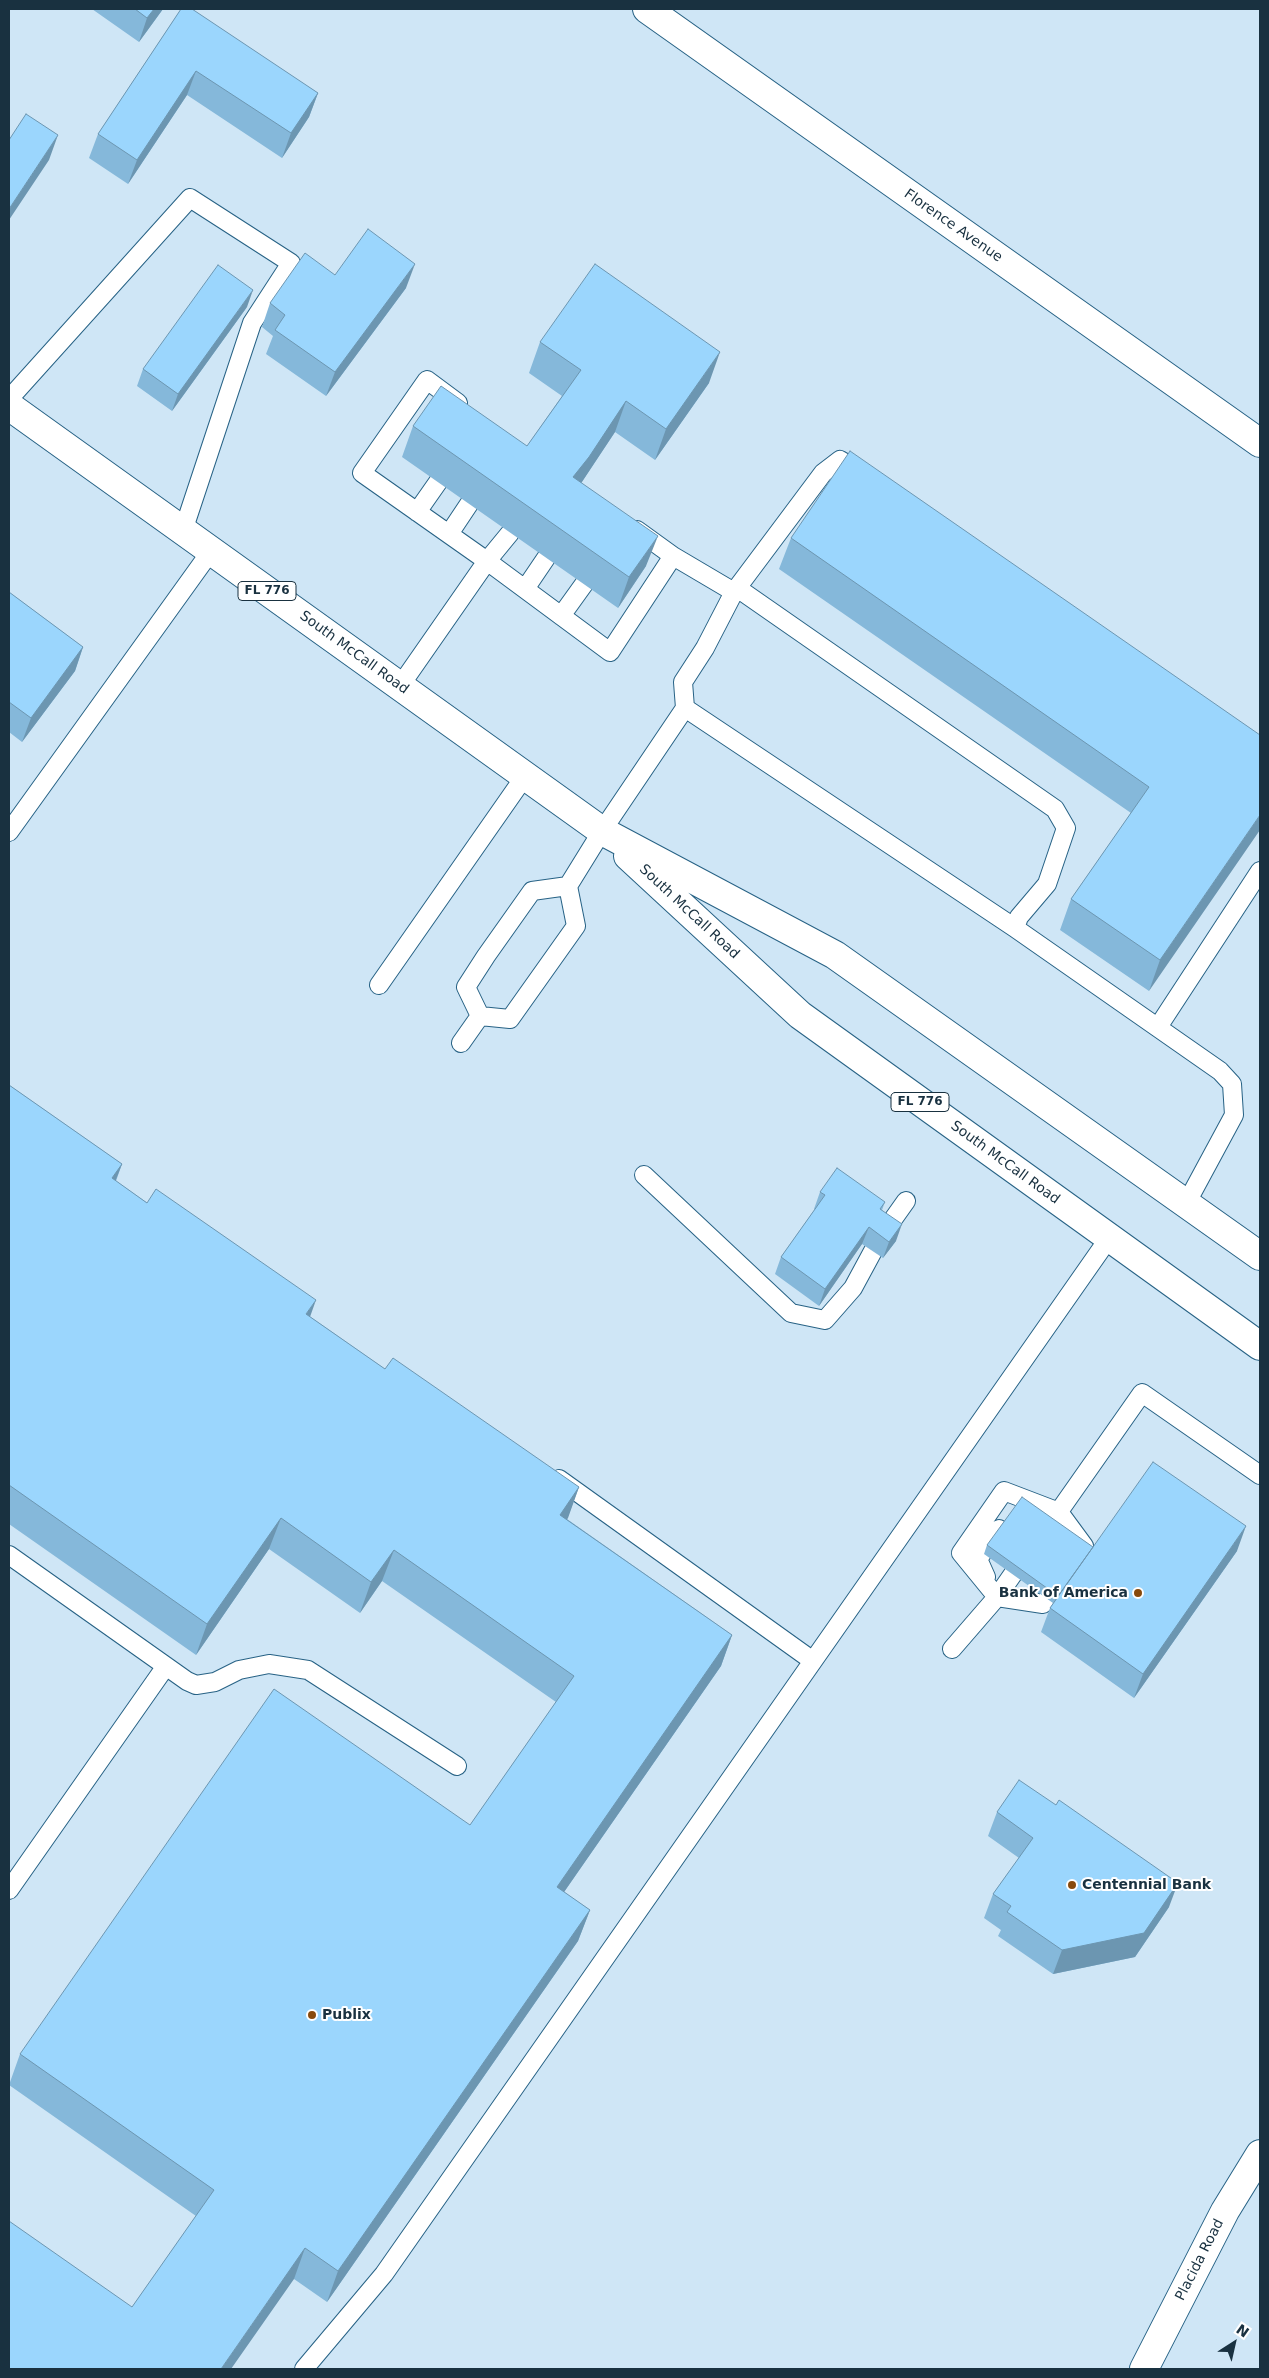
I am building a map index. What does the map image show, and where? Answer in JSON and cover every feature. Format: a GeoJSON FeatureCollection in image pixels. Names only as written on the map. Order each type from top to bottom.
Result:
{"type":"FeatureCollection","features":[{"type":"Feature","properties":{"kind":"main road","name":"Florence Avenue"},"geometry":{"type":"LineString","coordinates":[[646,9],[1260,443]]}},
{"type":"Feature","properties":{"kind":"main road","name":"South McCall Road"},"geometry":{"type":"LineString","coordinates":[[9,406],[602,831],[800,1015],[1260,1346]]}},
{"type":"Feature","properties":{"kind":"main road","name":"South McCall Road"},"geometry":{"type":"LineString","coordinates":[[602,831],[835,955],[1260,1256]]}},
{"type":"Feature","properties":{"kind":"main road","name":"Placida Road"},"geometry":{"type":"LineString","coordinates":[[1144,2369],[1225,2211],[1260,2154]]}},
{"type":"Feature","properties":{"kind":"lane"},"geometry":{"type":"LineString","coordinates":[[9,399],[190,198],[290,263],[252,323],[183,531]]}},
{"type":"Feature","properties":{"kind":"lane"},"geometry":{"type":"LineString","coordinates":[[472,413],[427,380],[362,473],[610,652],[674,556]]}},
{"type":"Feature","properties":{"kind":"lane"},"geometry":{"type":"LineString","coordinates":[[480,1016],[510,1019],[576,926],[568,886],[602,831],[685,708],[683,682],[705,648],[734,592],[823,473],[834,464],[840,460],[876,482]]}},
{"type":"Feature","properties":{"kind":"lane"},"geometry":{"type":"LineString","coordinates":[[417,512],[438,482]]}},
{"type":"Feature","properties":{"kind":"lane"},"geometry":{"type":"LineString","coordinates":[[449,534],[470,504]]}},
{"type":"Feature","properties":{"kind":"lane"},"geometry":{"type":"LineString","coordinates":[[620,528],[625,521],[674,556],[734,592],[743,592],[1055,809],[1066,828],[1047,884],[1020,917],[1016,928]]}},
{"type":"Feature","properties":{"kind":"lane"},"geometry":{"type":"LineString","coordinates":[[400,686],[486,561],[510,533]]}},
{"type":"Feature","properties":{"kind":"lane"},"geometry":{"type":"LineString","coordinates":[[9,832],[212,551]]}},
{"type":"Feature","properties":{"kind":"lane"},"geometry":{"type":"LineString","coordinates":[[525,589],[546,558]]}},
{"type":"Feature","properties":{"kind":"lane"},"geometry":{"type":"LineString","coordinates":[[561,616],[584,584]]}},
{"type":"Feature","properties":{"kind":"lane"},"geometry":{"type":"LineString","coordinates":[[685,708],[1016,928],[1220,1071],[1232,1084],[1234,1115],[1186,1204]]}},
{"type":"Feature","properties":{"kind":"lane"},"geometry":{"type":"LineString","coordinates":[[379,985],[525,776]]}},
{"type":"Feature","properties":{"kind":"lane"},"geometry":{"type":"LineString","coordinates":[[1158,1028],[1260,871]]}},
{"type":"Feature","properties":{"kind":"lane"},"geometry":{"type":"LineString","coordinates":[[480,1016],[466,987],[481,964],[532,891],[568,886]]}},
{"type":"Feature","properties":{"kind":"lane"},"geometry":{"type":"LineString","coordinates":[[461,1043],[480,1016]]}},
{"type":"Feature","properties":{"kind":"lane"},"geometry":{"type":"LineString","coordinates":[[644,1175],[791,1313],[825,1320],[853,1288],[873,1251]]}},
{"type":"Feature","properties":{"kind":"lane"},"geometry":{"type":"LineString","coordinates":[[884,1232],[906,1201]]}},
{"type":"Feature","properties":{"kind":"lane"},"geometry":{"type":"LineString","coordinates":[[304,2369],[384,2274],[1109,1238]]}},
{"type":"Feature","properties":{"kind":"lane"},"geometry":{"type":"LineString","coordinates":[[1048,1527],[1142,1393],[1260,1475]]}},
{"type":"Feature","properties":{"kind":"lane"},"geometry":{"type":"LineString","coordinates":[[546,1470],[813,1661]]}},
{"type":"Feature","properties":{"kind":"lane"},"geometry":{"type":"LineString","coordinates":[[1048,1599],[1044,1604],[997,1597],[961,1553],[1004,1491],[1059,1512],[1084,1546],[1082,1550]]}},
{"type":"Feature","properties":{"kind":"lane"},"geometry":{"type":"LineString","coordinates":[[997,1597],[978,1559],[1018,1502],[1059,1512]]}},
{"type":"Feature","properties":{"kind":"lane"},"geometry":{"type":"LineString","coordinates":[[1034,1516],[1037,1512],[1059,1512]]}},
{"type":"Feature","properties":{"kind":"lane"},"geometry":{"type":"LineString","coordinates":[[1059,1512],[1068,1536],[1066,1539]]}},
{"type":"Feature","properties":{"kind":"lane"},"geometry":{"type":"LineString","coordinates":[[9,1555],[166,1666],[196,1685],[214,1682],[239,1670],[269,1664],[308,1670],[457,1766]]}},
{"type":"Feature","properties":{"kind":"lane"},"geometry":{"type":"LineString","coordinates":[[997,1597],[996,1570],[1006,1569]]}},
{"type":"Feature","properties":{"kind":"lane"},"geometry":{"type":"LineString","coordinates":[[952,1649],[997,1597],[1028,1593],[1032,1587]]}},
{"type":"Feature","properties":{"kind":"lane"},"geometry":{"type":"LineString","coordinates":[[9,1890],[166,1666]]}},
{"type":"Feature","properties":{"kind":"building"},"geometry":{"type":"Polygon","coordinates":[[[135,9],[154,9],[147,18],[135,9]]]}},
{"type":"Feature","properties":{"kind":"building"},"geometry":{"type":"Polygon","coordinates":[[[181,9],[192,9],[318,93],[291,133],[196,71],[137,160],[98,134],[181,9]]]}},
{"type":"Feature","properties":{"kind":"building"},"geometry":{"type":"Polygon","coordinates":[[[26,114],[58,135],[9,209],[9,140],[26,114]]]}},
{"type":"Feature","properties":{"kind":"building"},"geometry":{"type":"Polygon","coordinates":[[[368,229],[415,264],[335,372],[275,330],[285,315],[270,303],[305,253],[335,275],[368,229]]]}},
{"type":"Feature","properties":{"kind":"building"},"geometry":{"type":"Polygon","coordinates":[[[595,264],[720,352],[666,429],[626,401],[589,457],[573,477],[658,536],[629,577],[413,426],[441,386],[527,446],[581,370],[540,342],[595,264]]]}},
{"type":"Feature","properties":{"kind":"building"},"geometry":{"type":"Polygon","coordinates":[[[218,265],[253,290],[178,394],[143,369],[218,265]]]}},
{"type":"Feature","properties":{"kind":"building"},"geometry":{"type":"Polygon","coordinates":[[[850,451],[1260,735],[1260,815],[1160,960],[1071,899],[1149,787],[791,538],[850,451]]]}},
{"type":"Feature","properties":{"kind":"building"},"geometry":{"type":"Polygon","coordinates":[[[9,592],[83,647],[31,718],[9,702],[9,592]]]}},
{"type":"Feature","properties":{"kind":"building"},"geometry":{"type":"Polygon","coordinates":[[[9,1085],[122,1164],[112,1178],[147,1203],[156,1189],[316,1300],[306,1314],[385,1369],[393,1358],[579,1487],[560,1515],[732,1635],[557,1887],[590,1910],[338,2271],[305,2248],[221,2369],[9,2369],[9,2221],[132,2307],[214,2190],[20,2054],[274,1689],[470,1825],[574,1676],[394,1550],[371,1582],[281,1518],[207,1624],[9,1485],[9,1085]]]}},
{"type":"Feature","properties":{"kind":"building"},"geometry":{"type":"Polygon","coordinates":[[[837,1168],[885,1202],[880,1209],[902,1224],[889,1242],[869,1227],[825,1289],[781,1257],[825,1195],[820,1192],[837,1168]]]}},
{"type":"Feature","properties":{"kind":"building"},"geometry":{"type":"Polygon","coordinates":[[[1153,1462],[1246,1526],[1143,1674],[1050,1608],[1153,1462]]]}},
{"type":"Feature","properties":{"kind":"building"},"geometry":{"type":"Polygon","coordinates":[[[1022,1497],[1093,1547],[1058,1596],[987,1545],[1022,1497]]]}},
{"type":"Feature","properties":{"kind":"building","name":"Centennial Bank"},"geometry":{"type":"Polygon","coordinates":[[[1019,1780],[1056,1805],[1059,1800],[1178,1883],[1144,1933],[1062,1950],[1007,1912],[1011,1906],[993,1894],[1033,1838],[997,1812],[1019,1780]]]}},
{"type":"Feature","properties":{"kind":"place","name":"Bank of America"},"geometry":{"type":"Point","coordinates":[1138,1593]}},
{"type":"Feature","properties":{"kind":"place","name":"Centennial Bank"},"geometry":{"type":"Point","coordinates":[1072,1885]}},
{"type":"Feature","properties":{"kind":"place","name":"Publix"},"geometry":{"type":"Point","coordinates":[312,2015]}}]}
